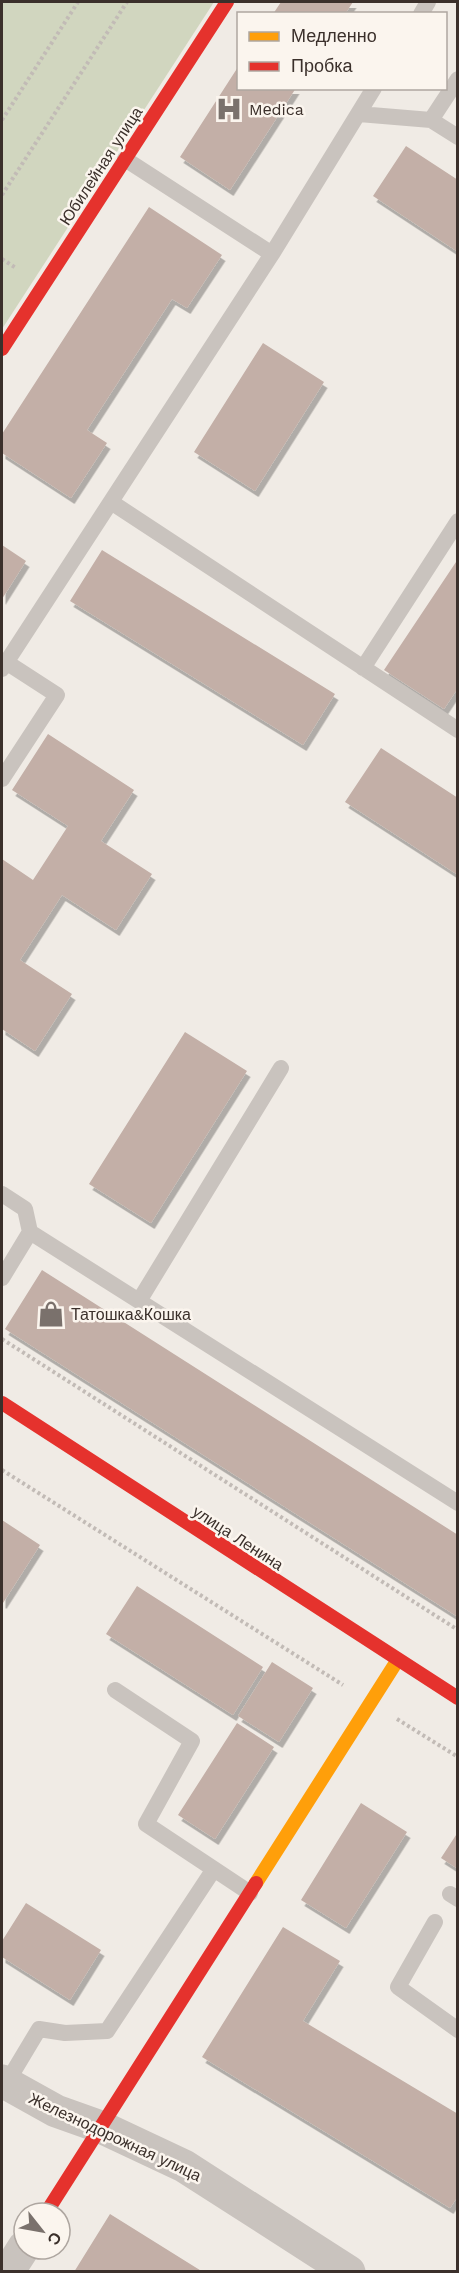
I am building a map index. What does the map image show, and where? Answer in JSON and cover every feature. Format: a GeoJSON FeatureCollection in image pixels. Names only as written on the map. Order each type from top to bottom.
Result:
{"type":"FeatureCollection","features":[{"type":"Feature","properties":{"kind":"street","name":"Юбилейная улица"},"geometry":{"type":"LineString","coordinates":[[2,349],[227,2]]}},
{"type":"Feature","properties":{"kind":"street","name":"улица Ленина"},"geometry":{"type":"LineString","coordinates":[[2,1403],[458,1698]]}},
{"type":"Feature","properties":{"kind":"street"},"geometry":{"type":"LineString","coordinates":[[54,2201],[397,1660]]}},
{"type":"Feature","properties":{"kind":"street","name":"Железнодорожная улица"},"geometry":{"type":"LineString","coordinates":[[4,2082],[57,2111],[101,2127],[184,2166],[349,2271]]}},
{"type":"Feature","properties":{"kind":"lane"},"geometry":{"type":"LineString","coordinates":[[431,120],[458,79]]}},
{"type":"Feature","properties":{"kind":"lane"},"geometry":{"type":"LineString","coordinates":[[2,779],[57,695],[4,666],[272,254],[373,90]]}},
{"type":"Feature","properties":{"kind":"lane"},"geometry":{"type":"LineString","coordinates":[[358,114],[431,120],[458,136]]}},
{"type":"Feature","properties":{"kind":"lane"},"geometry":{"type":"LineString","coordinates":[[124,159],[272,254]]}},
{"type":"Feature","properties":{"kind":"lane"},"geometry":{"type":"LineString","coordinates":[[111,502],[458,730]]}},
{"type":"Feature","properties":{"kind":"lane"},"geometry":{"type":"LineString","coordinates":[[363,669],[458,521]]}},
{"type":"Feature","properties":{"kind":"lane"},"geometry":{"type":"LineString","coordinates":[[139,1301],[281,1068]]}},
{"type":"Feature","properties":{"kind":"lane"},"geometry":{"type":"LineString","coordinates":[[2,1194],[25,1209],[30,1232],[2,1278]]}},
{"type":"Feature","properties":{"kind":"lane"},"geometry":{"type":"LineString","coordinates":[[30,1232],[458,1503]]}},
{"type":"Feature","properties":{"kind":"lane"},"geometry":{"type":"LineString","coordinates":[[115,1690],[192,1741],[146,1824],[250,1893]]}},
{"type":"Feature","properties":{"kind":"lane"},"geometry":{"type":"LineString","coordinates":[[4,2082],[39,2029],[65,2033],[107,2031],[214,1869]]}},
{"type":"Feature","properties":{"kind":"lane"},"geometry":{"type":"LineString","coordinates":[[435,1922],[398,1987],[458,2030]]}},
{"type":"Feature","properties":{"kind":"path"},"geometry":{"type":"LineString","coordinates":[[2,120],[78,2]]}},
{"type":"Feature","properties":{"kind":"path"},"geometry":{"type":"LineString","coordinates":[[2,195],[127,2]]}},
{"type":"Feature","properties":{"kind":"path"},"geometry":{"type":"LineString","coordinates":[[2,1339],[458,1630]]}},
{"type":"Feature","properties":{"kind":"path"},"geometry":{"type":"LineString","coordinates":[[2,1470],[458,1758]]}},
{"type":"Feature","properties":{"kind":"green space"},"geometry":{"type":"Polygon","coordinates":[[[2,2],[214,2],[2,329],[2,2]]]}},
{"type":"Feature","properties":{"kind":"building"},"geometry":{"type":"Polygon","coordinates":[[[281,2],[353,2],[346,12],[274,12],[281,2]]]}},
{"type":"Feature","properties":{"kind":"building"},"geometry":{"type":"Polygon","coordinates":[[[237,69],[237,90],[295,90],[230,190],[180,157],[237,69]]]}},
{"type":"Feature","properties":{"kind":"building"},"geometry":{"type":"Polygon","coordinates":[[[406,146],[458,180],[458,252],[373,196],[406,146]]]}},
{"type":"Feature","properties":{"kind":"building"},"geometry":{"type":"Polygon","coordinates":[[[149,207],[222,255],[187,308],[172,299],[87,430],[107,443],[71,498],[2,453],[2,434],[149,207]]]}},
{"type":"Feature","properties":{"kind":"building"},"geometry":{"type":"Polygon","coordinates":[[[263,343],[324,382],[255,491],[194,452],[263,343]]]}},
{"type":"Feature","properties":{"kind":"building"},"geometry":{"type":"Polygon","coordinates":[[[2,545],[26,561],[2,599],[2,545]]]}},
{"type":"Feature","properties":{"kind":"building"},"geometry":{"type":"Polygon","coordinates":[[[102,550],[335,694],[303,745],[70,601],[102,550]]]}},
{"type":"Feature","properties":{"kind":"building"},"geometry":{"type":"Polygon","coordinates":[[[458,559],[458,688],[444,709],[384,670],[458,559]]]}},
{"type":"Feature","properties":{"kind":"building"},"geometry":{"type":"Polygon","coordinates":[[[48,734],[134,790],[101,841],[152,874],[116,930],[62,895],[20,960],[72,994],[35,1051],[2,1029],[2,859],[33,880],[68,826],[12,790],[48,734]]]}},
{"type":"Feature","properties":{"kind":"building"},"geometry":{"type":"Polygon","coordinates":[[[381,748],[458,798],[458,875],[345,802],[381,748]]]}},
{"type":"Feature","properties":{"kind":"building"},"geometry":{"type":"Polygon","coordinates":[[[185,1032],[247,1071],[151,1223],[89,1184],[185,1032]]]}},
{"type":"Feature","properties":{"kind":"building"},"geometry":{"type":"Polygon","coordinates":[[[42,1270],[458,1535],[458,1617],[5,1329],[42,1270]]]}},
{"type":"Feature","properties":{"kind":"building"},"geometry":{"type":"Polygon","coordinates":[[[2,1520],[40,1545],[3,1603],[2,1602],[2,1520]]]}},
{"type":"Feature","properties":{"kind":"building"},"geometry":{"type":"Polygon","coordinates":[[[137,1586],[263,1667],[233,1715],[106,1634],[137,1586]]]}},
{"type":"Feature","properties":{"kind":"building"},"geometry":{"type":"Polygon","coordinates":[[[272,1662],[313,1688],[279,1742],[238,1716],[272,1662]]]}},
{"type":"Feature","properties":{"kind":"building"},"geometry":{"type":"Polygon","coordinates":[[[237,1723],[274,1747],[215,1839],[178,1815],[237,1723]]]}},
{"type":"Feature","properties":{"kind":"building"},"geometry":{"type":"Polygon","coordinates":[[[361,1803],[407,1832],[346,1928],[301,1900],[361,1803]]]}},
{"type":"Feature","properties":{"kind":"building"},"geometry":{"type":"Polygon","coordinates":[[[458,1832],[458,1869],[441,1858],[458,1832]]]}},
{"type":"Feature","properties":{"kind":"building"},"geometry":{"type":"Polygon","coordinates":[[[26,1903],[101,1950],[70,2000],[2,1957],[2,1941],[26,1903]]]}},
{"type":"Feature","properties":{"kind":"building"},"geometry":{"type":"Polygon","coordinates":[[[283,1927],[340,1961],[303,2021],[458,2114],[458,2196],[450,2208],[202,2057],[283,1927]]]}},
{"type":"Feature","properties":{"kind":"building"},"geometry":{"type":"Polygon","coordinates":[[[110,2214],[203,2272],[74,2272],[110,2214]]]}},
{"type":"Feature","properties":{"kind":"traffic: slow"},"geometry":{"type":"LineString","coordinates":[[256,1883],[397,1661]]}},
{"type":"Feature","properties":{"kind":"traffic: jam"},"geometry":{"type":"LineString","coordinates":[[2,349],[227,2]]}},
{"type":"Feature","properties":{"kind":"traffic: jam"},"geometry":{"type":"LineString","coordinates":[[2,1403],[458,1698]]}},
{"type":"Feature","properties":{"kind":"traffic: jam"},"geometry":{"type":"LineString","coordinates":[[54,2201],[256,1883]]}},
{"type":"Feature","properties":{"kind":"place","name":"Mеdica"},"geometry":{"type":"Point","coordinates":[229,109]}},
{"type":"Feature","properties":{"kind":"place","name":"Татошка&Кошка"},"geometry":{"type":"Point","coordinates":[51,1314]}}]}
